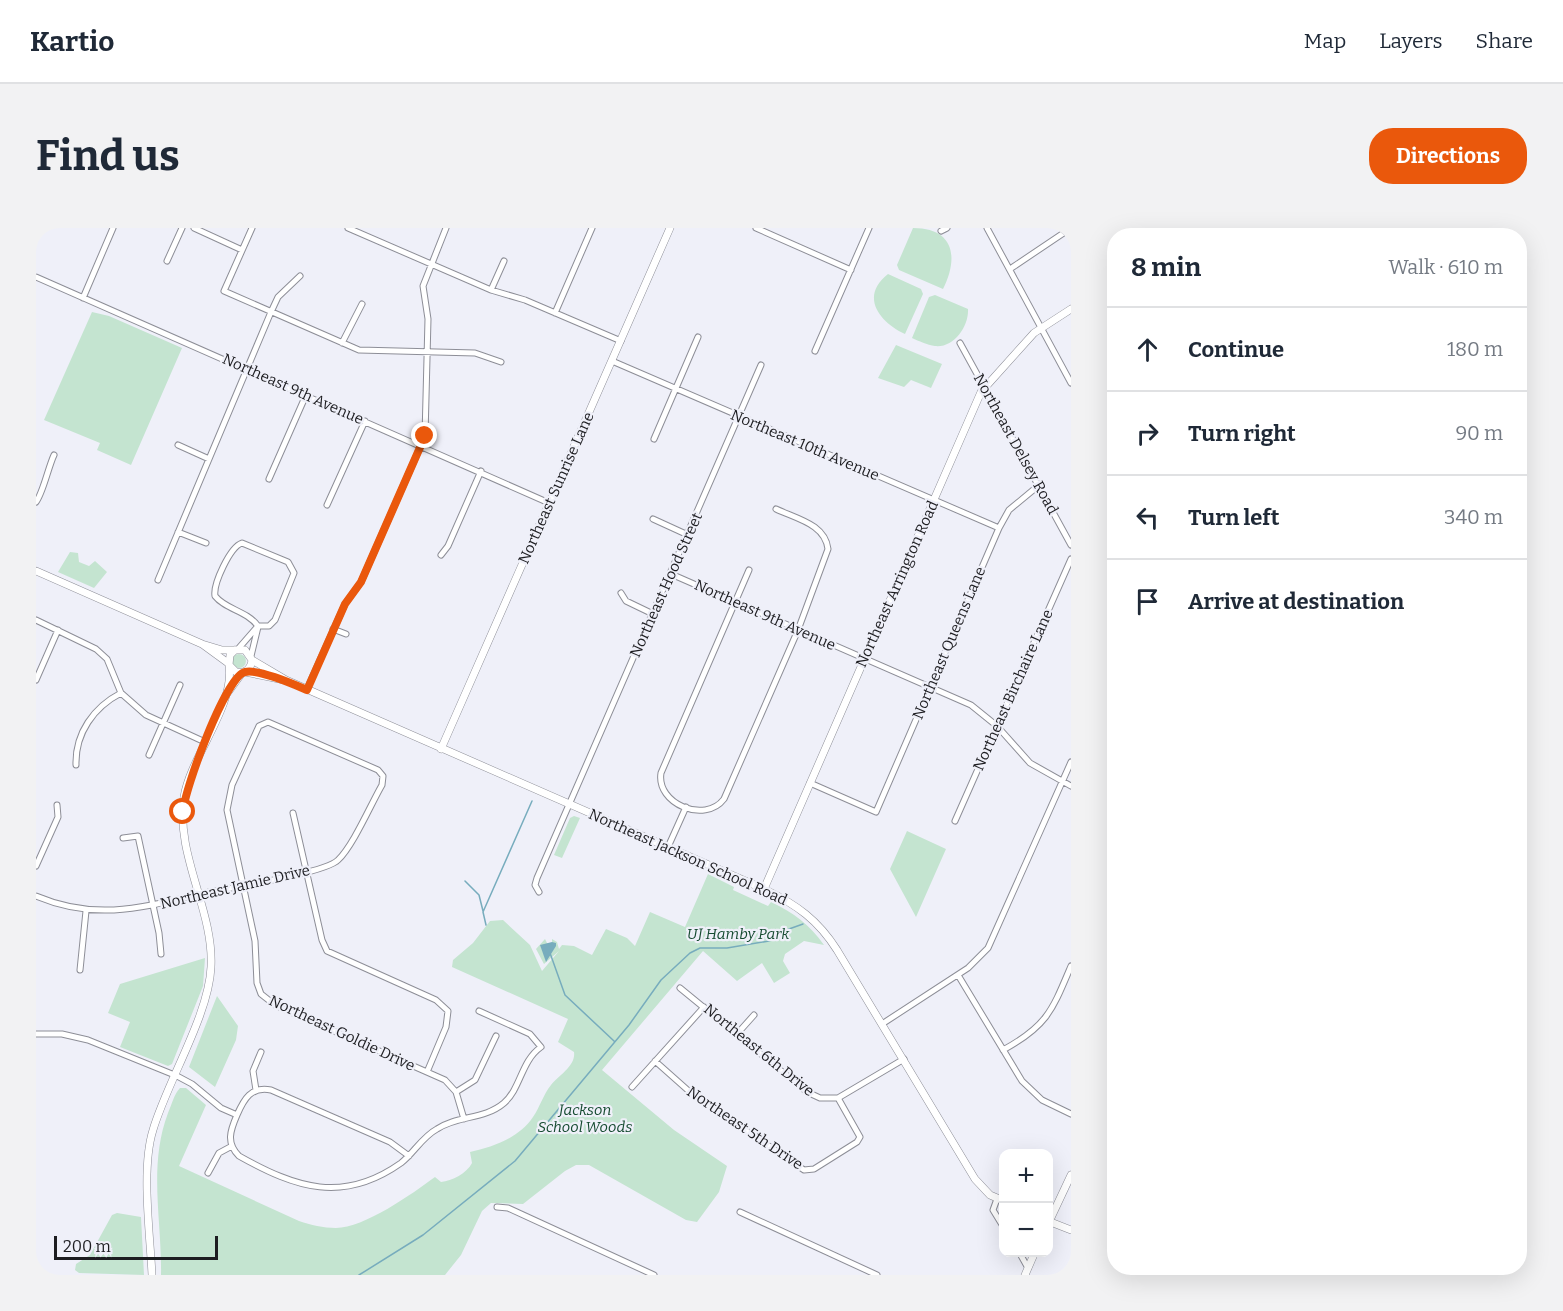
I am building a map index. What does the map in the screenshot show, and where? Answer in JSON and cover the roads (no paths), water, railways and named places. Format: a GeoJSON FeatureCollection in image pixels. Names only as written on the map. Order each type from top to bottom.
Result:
{"type":"FeatureCollection","features":[{"type":"Feature","properties":{"kind":"street"},"geometry":{"type":"LineString","coordinates":[[83,298],[113,228]]}},
{"type":"Feature","properties":{"kind":"street"},"geometry":{"type":"LineString","coordinates":[[167,261],[182,228]]}},
{"type":"Feature","properties":{"kind":"street"},"geometry":{"type":"LineString","coordinates":[[194,228],[242,250]]}},
{"type":"Feature","properties":{"kind":"street"},"geometry":{"type":"LineString","coordinates":[[252,228],[224,291],[342,343],[368,352],[475,353],[501,362]]}},
{"type":"Feature","properties":{"kind":"street"},"geometry":{"type":"LineString","coordinates":[[348,228],[491,290],[525,300],[621,341]]}},
{"type":"Feature","properties":{"kind":"street"},"geometry":{"type":"LineString","coordinates":[[307,690],[346,601],[361,582],[427,429],[429,319],[423,289],[446,228]]}},
{"type":"Feature","properties":{"kind":"street"},"geometry":{"type":"LineString","coordinates":[[555,313],[591,228]]}},
{"type":"Feature","properties":{"kind":"street","name":"Northeast Sunrise Lane"},"geometry":{"type":"LineString","coordinates":[[441,748],[670,228]]}},
{"type":"Feature","properties":{"kind":"street"},"geometry":{"type":"LineString","coordinates":[[756,228],[851,270]]}},
{"type":"Feature","properties":{"kind":"street"},"geometry":{"type":"LineString","coordinates":[[816,351],[869,228]]}},
{"type":"Feature","properties":{"kind":"street"},"geometry":{"type":"LineString","coordinates":[[987,228],[1071,383]]}},
{"type":"Feature","properties":{"kind":"street"},"geometry":{"type":"LineString","coordinates":[[1010,268],[1071,228]]}},
{"type":"Feature","properties":{"kind":"street"},"geometry":{"type":"LineString","coordinates":[[491,290],[504,261]]}},
{"type":"Feature","properties":{"kind":"street"},"geometry":{"type":"LineString","coordinates":[[158,580],[278,297],[300,276]]}},
{"type":"Feature","properties":{"kind":"street","name":"Northeast 9th Avenue"},"geometry":{"type":"LineString","coordinates":[[36,277],[481,471],[549,503]]}},
{"type":"Feature","properties":{"kind":"street"},"geometry":{"type":"LineString","coordinates":[[342,343],[362,304]]}},
{"type":"Feature","properties":{"kind":"street","name":"Northeast Arrington Road"},"geometry":{"type":"LineString","coordinates":[[764,889],[984,386],[1042,328],[1071,309]]}},
{"type":"Feature","properties":{"kind":"street"},"geometry":{"type":"LineString","coordinates":[[654,439],[698,337]]}},
{"type":"Feature","properties":{"kind":"street","name":"Northeast Delsey Road"},"geometry":{"type":"LineString","coordinates":[[960,343],[1071,545]]}},
{"type":"Feature","properties":{"kind":"street","name":"Northeast 10th Avenue"},"geometry":{"type":"LineString","coordinates":[[612,361],[999,528]]}},
{"type":"Feature","properties":{"kind":"street","name":"Northeast Hood Street"},"geometry":{"type":"LineString","coordinates":[[539,892],[535,885],[537,878],[740,417],[761,364]]}},
{"type":"Feature","properties":{"kind":"street"},"geometry":{"type":"LineString","coordinates":[[268,479],[306,395]]}},
{"type":"Feature","properties":{"kind":"street"},"geometry":{"type":"LineString","coordinates":[[327,505],[365,421]]}},
{"type":"Feature","properties":{"kind":"street"},"geometry":{"type":"LineString","coordinates":[[178,445],[209,459]]}},
{"type":"Feature","properties":{"kind":"street"},"geometry":{"type":"LineString","coordinates":[[36,502],[41,496],[45,476],[54,455]]}},
{"type":"Feature","properties":{"kind":"street"},"geometry":{"type":"LineString","coordinates":[[441,555],[448,546],[481,471]]}},
{"type":"Feature","properties":{"kind":"street","name":"Northeast Queens Lane"},"geometry":{"type":"LineString","coordinates":[[810,783],[876,812],[999,528],[1009,510],[1038,486]]}},
{"type":"Feature","properties":{"kind":"street"},"geometry":{"type":"LineString","coordinates":[[749,570],[661,773],[661,784],[667,795],[686,807],[708,811],[717,807],[724,799],[798,630],[826,558],[827,539],[815,527],[776,509]]}},
{"type":"Feature","properties":{"kind":"street"},"geometry":{"type":"LineString","coordinates":[[652,519],[688,535]]}},
{"type":"Feature","properties":{"kind":"street"},"geometry":{"type":"LineString","coordinates":[[178,532],[206,543]]}},
{"type":"Feature","properties":{"kind":"street"},"geometry":{"type":"LineString","coordinates":[[239,544],[288,562],[294,573],[273,624],[258,626],[249,615],[221,602],[214,592],[232,549],[239,544]]}},
{"type":"Feature","properties":{"kind":"street","name":"Northeast Birchaire Lane"},"geometry":{"type":"LineString","coordinates":[[955,821],[1071,560]]}},
{"type":"Feature","properties":{"kind":"street"},"geometry":{"type":"LineString","coordinates":[[36,571],[202,644],[222,650],[245,650],[251,658]]}},
{"type":"Feature","properties":{"kind":"street","name":"Northeast 9th Avenue"},"geometry":{"type":"LineString","coordinates":[[670,574],[971,705],[997,726],[1030,764],[1071,786]]}},
{"type":"Feature","properties":{"kind":"street"},"geometry":{"type":"LineString","coordinates":[[621,593],[626,601],[653,614]]}},
{"type":"Feature","properties":{"kind":"street"},"geometry":{"type":"LineString","coordinates":[[36,620],[82,640],[107,659],[121,693],[146,715],[205,742]]}},
{"type":"Feature","properties":{"kind":"street"},"geometry":{"type":"LineString","coordinates":[[224,697],[230,655],[258,626]]}},
{"type":"Feature","properties":{"kind":"street"},"geometry":{"type":"LineString","coordinates":[[152,1275],[149,1148],[152,1131],[210,981],[211,950],[183,812],[186,788],[224,697],[243,672],[250,668],[258,626]]}},
{"type":"Feature","properties":{"kind":"street"},"geometry":{"type":"LineString","coordinates":[[333,629],[345,634]]}},
{"type":"Feature","properties":{"kind":"street"},"geometry":{"type":"LineString","coordinates":[[36,680],[58,630]]}},
{"type":"Feature","properties":{"kind":"street"},"geometry":{"type":"LineString","coordinates":[[202,644],[233,670],[243,672]]}},
{"type":"Feature","properties":{"kind":"street","name":"Northeast Jackson School Road"},"geometry":{"type":"LineString","coordinates":[[251,658],[307,690],[764,889],[797,906],[822,928],[904,1059],[975,1179],[984,1190],[999,1199]]}},
{"type":"Feature","properties":{"kind":"street","name":"Northeast Jackson School Road"},"geometry":{"type":"LineString","coordinates":[[243,672],[286,680]]}},
{"type":"Feature","properties":{"kind":"street"},"geometry":{"type":"LineString","coordinates":[[149,755],[180,685]]}},
{"type":"Feature","properties":{"kind":"street"},"geometry":{"type":"LineString","coordinates":[[76,765],[76,752],[93,712],[121,693]]}},
{"type":"Feature","properties":{"kind":"street","name":"Northeast Goldie Drive"},"geometry":{"type":"LineString","coordinates":[[383,776],[367,765],[271,723],[262,722],[232,785],[227,804],[255,941],[257,983],[265,998],[445,1080],[456,1092]]}},
{"type":"Feature","properties":{"kind":"street"},"geometry":{"type":"LineString","coordinates":[[882,1024],[976,962],[993,939],[1071,762]]}},
{"type":"Feature","properties":{"kind":"street","name":"Northeast Jamie Drive"},"geometry":{"type":"LineString","coordinates":[[36,896],[86,911],[117,911],[333,865],[339,860],[382,785],[383,776]]}},
{"type":"Feature","properties":{"kind":"street"},"geometry":{"type":"LineString","coordinates":[[36,866],[57,817],[57,805]]}},
{"type":"Feature","properties":{"kind":"street"},"geometry":{"type":"LineString","coordinates":[[668,847],[686,807]]}},
{"type":"Feature","properties":{"kind":"street"},"geometry":{"type":"LineString","coordinates":[[293,813],[322,940],[327,951],[436,1000],[448,1011],[446,1027],[427,1072]]}},
{"type":"Feature","properties":{"kind":"street"},"geometry":{"type":"LineString","coordinates":[[123,838],[138,836],[161,954]]}},
{"type":"Feature","properties":{"kind":"street"},"geometry":{"type":"LineString","coordinates":[[80,970],[86,911]]}},
{"type":"Feature","properties":{"kind":"street"},"geometry":{"type":"LineString","coordinates":[[1003,1050],[1028,1036],[1042,1023],[1054,1006],[1071,966]]}},
{"type":"Feature","properties":{"kind":"street"},"geometry":{"type":"LineString","coordinates":[[958,975],[1029,1089],[1042,1100],[1071,1114]]}},
{"type":"Feature","properties":{"kind":"street","name":"Northeast 6th Drive"},"geometry":{"type":"LineString","coordinates":[[680,988],[807,1092],[820,1098],[838,1098]]}},
{"type":"Feature","properties":{"kind":"street"},"geometry":{"type":"LineString","coordinates":[[632,1087],[704,1006]]}},
{"type":"Feature","properties":{"kind":"street"},"geometry":{"type":"LineString","coordinates":[[409,1156],[393,1143],[273,1090],[256,1090],[244,1099],[230,1133],[232,1146],[241,1158],[309,1187],[326,1189],[355,1184],[392,1168],[409,1156],[433,1131],[446,1124],[483,1115],[502,1105],[512,1094],[527,1062],[541,1047],[530,1034],[479,1011]]}},
{"type":"Feature","properties":{"kind":"street"},"geometry":{"type":"LineString","coordinates":[[737,1034],[754,1015]]}},
{"type":"Feature","properties":{"kind":"street"},"geometry":{"type":"LineString","coordinates":[[36,1034],[62,1034],[88,1040],[192,1084],[221,1108],[237,1115]]}},
{"type":"Feature","properties":{"kind":"street"},"geometry":{"type":"LineString","coordinates":[[464,1119],[456,1092],[475,1080],[496,1036]]}},
{"type":"Feature","properties":{"kind":"street"},"geometry":{"type":"LineString","coordinates":[[256,1090],[253,1071],[261,1052]]}},
{"type":"Feature","properties":{"kind":"street"},"geometry":{"type":"LineString","coordinates":[[838,1098],[904,1059]]}},
{"type":"Feature","properties":{"kind":"street","name":"Northeast 5th Drive"},"geometry":{"type":"LineString","coordinates":[[655,1061],[691,1093],[804,1170],[814,1169],[857,1142],[860,1137],[838,1098]]}},
{"type":"Feature","properties":{"kind":"street"},"geometry":{"type":"LineString","coordinates":[[208,1173],[219,1153],[232,1146]]}},
{"type":"Feature","properties":{"kind":"street"},"geometry":{"type":"LineString","coordinates":[[1053,1213],[1071,1175]]}},
{"type":"Feature","properties":{"kind":"street","name":"Northeast Jackson School Road"},"geometry":{"type":"LineString","coordinates":[[999,1201],[993,1210],[999,1220]]}},
{"type":"Feature","properties":{"kind":"street"},"geometry":{"type":"LineString","coordinates":[[497,1207],[508,1208],[654,1275]]}},
{"type":"Feature","properties":{"kind":"street"},"geometry":{"type":"LineString","coordinates":[[740,1212],[877,1275]]}},
{"type":"Feature","properties":{"kind":"street"},"geometry":{"type":"LineString","coordinates":[[1053,1223],[1071,1230]]}},
{"type":"Feature","properties":{"kind":"street"},"geometry":{"type":"LineString","coordinates":[[1021,1257],[1027,1271]]}},
{"type":"Feature","properties":{"kind":"street"},"geometry":{"type":"LineString","coordinates":[[1027,1271],[1033,1257]]}},
{"type":"Feature","properties":{"kind":"water"},"geometry":{"type":"Polygon","coordinates":[[[556,943],[556,946],[546,962],[540,945],[556,943]]]}},
{"type":"Feature","properties":{"kind":"waterway"},"geometry":{"type":"LineString","coordinates":[[486,925],[483,912],[532,801]]}},
{"type":"Feature","properties":{"kind":"waterway"},"geometry":{"type":"LineString","coordinates":[[465,881],[479,895],[483,911]]}},
{"type":"Feature","properties":{"kind":"waterway"},"geometry":{"type":"LineString","coordinates":[[359,1275],[423,1235],[515,1161],[629,1025],[661,980],[690,953],[700,948],[727,948],[769,941],[803,924]]}},
{"type":"Feature","properties":{"kind":"waterway"},"geometry":{"type":"LineString","coordinates":[[550,953],[565,995],[614,1041]]}},
{"type":"Feature","properties":{"kind":"park label","name":"UJ Hamby Park"},"geometry":{"type":"Point","coordinates":[738,934]}},
{"type":"Feature","properties":{"kind":"park label","name":"Jackson School Woods"},"geometry":{"type":"Point","coordinates":[585,1118]}}]}
